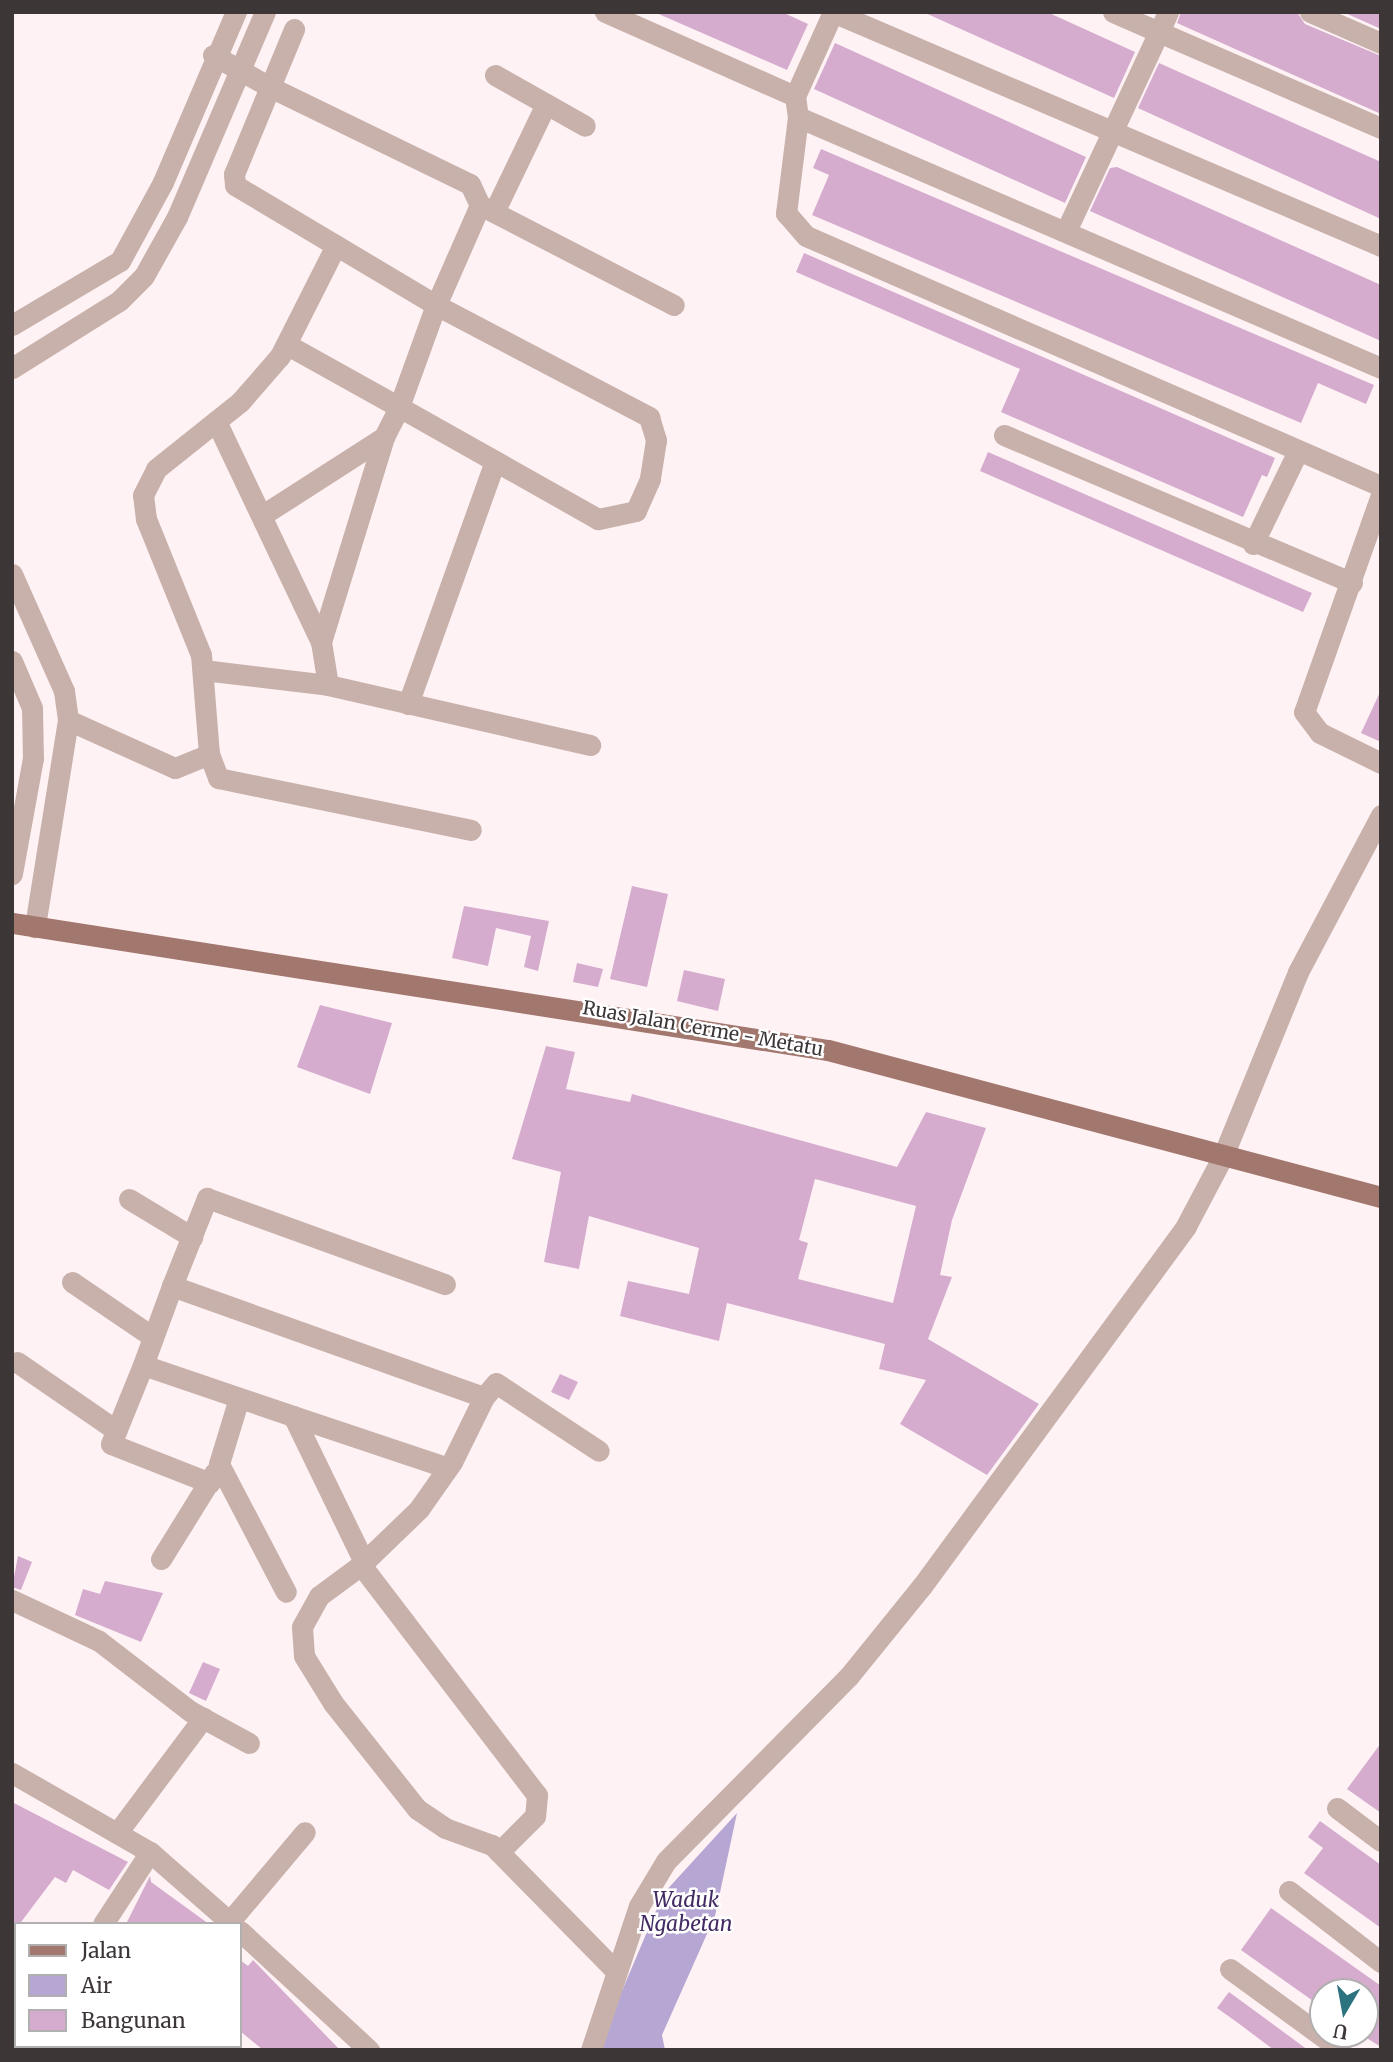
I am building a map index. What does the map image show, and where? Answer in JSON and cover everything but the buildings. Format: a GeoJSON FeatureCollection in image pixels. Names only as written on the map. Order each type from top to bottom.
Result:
{"type":"FeatureCollection","features":[{"type":"Feature","properties":{"kind":"main road","name":"Ruas Jalan Cerme - Metatu"},"geometry":{"type":"LineString","coordinates":[[12,923],[828,1050],[1381,1196]]}},
{"type":"Feature","properties":{"kind":"street"},"geometry":{"type":"LineString","coordinates":[[12,325],[120,261],[163,182],[213,55],[236,12]]}},
{"type":"Feature","properties":{"kind":"street"},"geometry":{"type":"LineString","coordinates":[[12,368],[119,301],[145,276],[177,217],[238,66],[265,12]]}},
{"type":"Feature","properties":{"kind":"street"},"geometry":{"type":"LineString","coordinates":[[605,12],[797,107],[1066,231],[1381,368]]}},
{"type":"Feature","properties":{"kind":"street"},"geometry":{"type":"LineString","coordinates":[[1381,246],[833,12],[797,107],[786,213],[806,236],[1381,486]]}},
{"type":"Feature","properties":{"kind":"street"},"geometry":{"type":"LineString","coordinates":[[1113,12],[1381,128]]}},
{"type":"Feature","properties":{"kind":"street"},"geometry":{"type":"LineString","coordinates":[[1066,231],[1117,131],[1168,12]]}},
{"type":"Feature","properties":{"kind":"street"},"geometry":{"type":"LineString","coordinates":[[1310,12],[1381,43]]}},
{"type":"Feature","properties":{"kind":"street"},"geometry":{"type":"LineString","coordinates":[[286,344],[495,461],[612,521],[644,501],[654,425],[436,305],[235,186],[293,29]]}},
{"type":"Feature","properties":{"kind":"street"},"geometry":{"type":"LineString","coordinates":[[213,55],[238,66],[270,87],[470,184],[487,208],[674,305]]}},
{"type":"Feature","properties":{"kind":"street"},"geometry":{"type":"LineString","coordinates":[[495,75],[585,127]]}},
{"type":"Feature","properties":{"kind":"street"},"geometry":{"type":"LineString","coordinates":[[321,642],[384,437],[399,407],[436,305],[546,104]]}},
{"type":"Feature","properties":{"kind":"street"},"geometry":{"type":"LineString","coordinates":[[336,245],[286,344],[240,402],[156,469],[143,495],[145,519],[203,670],[209,754],[218,778],[471,830]]}},
{"type":"Feature","properties":{"kind":"street"},"geometry":{"type":"LineString","coordinates":[[216,421],[264,514],[321,642],[328,685]]}},
{"type":"Feature","properties":{"kind":"street"},"geometry":{"type":"LineString","coordinates":[[1004,435],[1253,544],[1352,583]]}},
{"type":"Feature","properties":{"kind":"street"},"geometry":{"type":"LineString","coordinates":[[264,514],[384,437]]}},
{"type":"Feature","properties":{"kind":"street"},"geometry":{"type":"LineString","coordinates":[[1253,544],[1298,451]]}},
{"type":"Feature","properties":{"kind":"street"},"geometry":{"type":"LineString","coordinates":[[408,704],[495,461]]}},
{"type":"Feature","properties":{"kind":"street"},"geometry":{"type":"LineString","coordinates":[[1381,495],[1304,712],[1320,733],[1381,763]]}},
{"type":"Feature","properties":{"kind":"street"},"geometry":{"type":"LineString","coordinates":[[12,574],[19,610],[64,691],[68,720],[35,927]]}},
{"type":"Feature","properties":{"kind":"street"},"geometry":{"type":"LineString","coordinates":[[12,661],[32,708],[33,758],[12,874]]}},
{"type":"Feature","properties":{"kind":"street"},"geometry":{"type":"LineString","coordinates":[[203,670],[328,685],[590,745]]}},
{"type":"Feature","properties":{"kind":"street"},"geometry":{"type":"LineString","coordinates":[[68,720],[175,768],[209,754]]}},
{"type":"Feature","properties":{"kind":"street"},"geometry":{"type":"LineString","coordinates":[[591,2050],[639,1906],[666,1861],[849,1676],[922,1587],[1186,1226],[1223,1156],[1298,972],[1381,815]]}},
{"type":"Feature","properties":{"kind":"street"},"geometry":{"type":"LineString","coordinates":[[286,1592],[215,1473],[111,1444],[207,1198],[445,1284]]}},
{"type":"Feature","properties":{"kind":"street"},"geometry":{"type":"LineString","coordinates":[[129,1199],[192,1237]]}},
{"type":"Feature","properties":{"kind":"street"},"geometry":{"type":"LineString","coordinates":[[72,1282],[153,1337]]}},
{"type":"Feature","properties":{"kind":"street"},"geometry":{"type":"LineString","coordinates":[[172,1286],[484,1397]]}},
{"type":"Feature","properties":{"kind":"street"},"geometry":{"type":"LineString","coordinates":[[17,1362],[117,1431]]}},
{"type":"Feature","properties":{"kind":"street"},"geometry":{"type":"LineString","coordinates":[[143,1365],[448,1468]]}},
{"type":"Feature","properties":{"kind":"street"},"geometry":{"type":"LineString","coordinates":[[599,1451],[496,1382],[484,1397],[448,1468],[419,1509],[362,1563],[319,1596],[302,1627],[304,1656],[333,1703],[417,1809],[499,1852],[616,1970]]}},
{"type":"Feature","properties":{"kind":"street"},"geometry":{"type":"LineString","coordinates":[[161,1559],[215,1473],[239,1398]]}},
{"type":"Feature","properties":{"kind":"street"},"geometry":{"type":"LineString","coordinates":[[293,1416],[362,1563],[537,1795],[535,1816],[499,1852]]}},
{"type":"Feature","properties":{"kind":"street"},"geometry":{"type":"LineString","coordinates":[[12,1600],[99,1641],[203,1718],[249,1743]]}},
{"type":"Feature","properties":{"kind":"street"},"geometry":{"type":"LineString","coordinates":[[117,1833],[203,1718]]}},
{"type":"Feature","properties":{"kind":"street"},"geometry":{"type":"LineString","coordinates":[[12,1773],[149,1852],[231,1922]]}},
{"type":"Feature","properties":{"kind":"street"},"geometry":{"type":"LineString","coordinates":[[1337,1808],[1381,1842]]}},
{"type":"Feature","properties":{"kind":"street"},"geometry":{"type":"LineString","coordinates":[[236,1922],[305,1832]]}},
{"type":"Feature","properties":{"kind":"street"},"geometry":{"type":"LineString","coordinates":[[104,1922],[149,1852]]}},
{"type":"Feature","properties":{"kind":"street"},"geometry":{"type":"LineString","coordinates":[[1289,1891],[1381,1962]]}},
{"type":"Feature","properties":{"kind":"street"},"geometry":{"type":"LineString","coordinates":[[242,1932],[369,2050]]}},
{"type":"Feature","properties":{"kind":"street"},"geometry":{"type":"LineString","coordinates":[[1230,1969],[1341,2050]]}},
{"type":"Feature","properties":{"kind":"water","name":"Waduk Ngabetan"},"geometry":{"type":"Polygon","coordinates":[[[737,1813],[715,1916],[662,2035],[665,2050],[597,2050],[663,1894],[737,1813]]]}}]}
